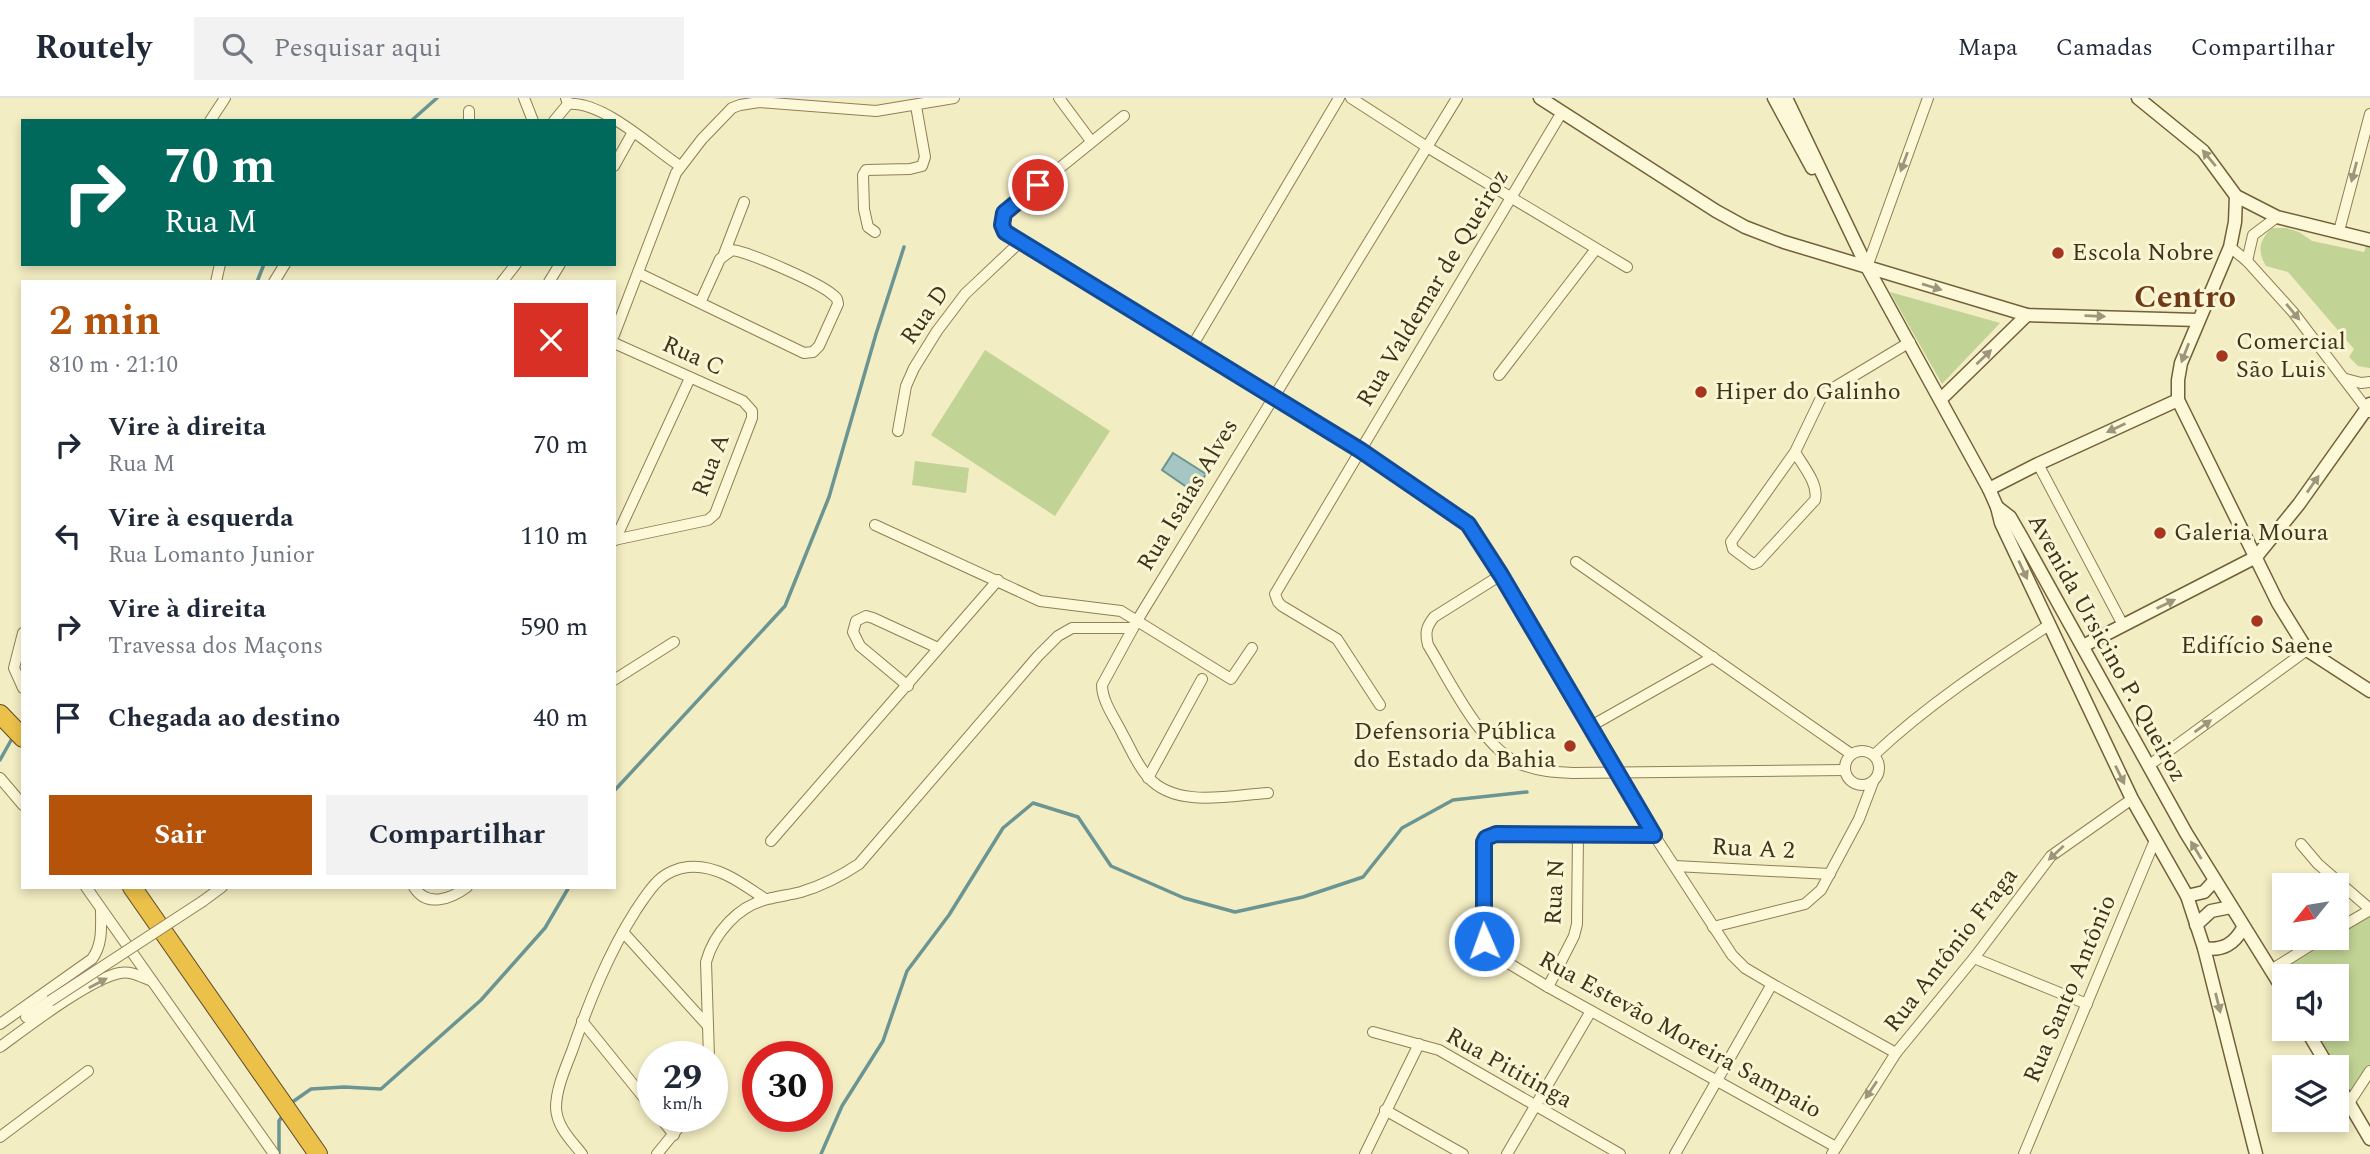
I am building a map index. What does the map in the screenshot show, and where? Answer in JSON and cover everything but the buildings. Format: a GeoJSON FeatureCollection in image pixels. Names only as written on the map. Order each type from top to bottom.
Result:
{"type":"FeatureCollection","features":[{"type":"Feature","properties":{"kind":"highway"},"geometry":{"type":"LineString","coordinates":[[0,714],[21,736]]}},
{"type":"Feature","properties":{"kind":"highway"},"geometry":{"type":"LineString","coordinates":[[133,889],[318,1154]]}},
{"type":"Feature","properties":{"kind":"street"},"geometry":{"type":"LineString","coordinates":[[211,119],[225,98]]}},
{"type":"Feature","properties":{"kind":"street"},"geometry":{"type":"LineString","coordinates":[[524,98],[532,119]]}},
{"type":"Feature","properties":{"kind":"street"},"geometry":{"type":"LineString","coordinates":[[616,330],[680,166],[732,108],[759,100],[864,111],[916,106],[954,98]]}},
{"type":"Feature","properties":{"kind":"street"},"geometry":{"type":"LineString","coordinates":[[1059,98],[1091,141]]}},
{"type":"Feature","properties":{"kind":"street"},"geometry":{"type":"LineString","coordinates":[[1191,348],[1339,98]]}},
{"type":"Feature","properties":{"kind":"street"},"geometry":{"type":"LineString","coordinates":[[1351,98],[1427,147],[1627,267]]}},
{"type":"Feature","properties":{"kind":"street","name":"Rua Isaias Alves"},"geometry":{"type":"LineString","coordinates":[[1268,793],[1193,797],[1174,794],[1160,788],[1139,766],[1102,691],[1102,685],[1135,624],[1457,98]]}},
{"type":"Feature","properties":{"kind":"street"},"geometry":{"type":"LineString","coordinates":[[1540,98],[1716,211],[1745,227],[1796,246],[2027,315],[2198,320]]}},
{"type":"Feature","properties":{"kind":"street"},"geometry":{"type":"LineString","coordinates":[[1774,98],[1826,194],[1840,214]]}},
{"type":"Feature","properties":{"kind":"street"},"geometry":{"type":"LineString","coordinates":[[1786,98],[1867,267],[1941,399],[1997,507]]}},
{"type":"Feature","properties":{"kind":"street"},"geometry":{"type":"LineString","coordinates":[[1867,267],[1928,98]]}},
{"type":"Feature","properties":{"kind":"street"},"geometry":{"type":"LineString","coordinates":[[2138,98],[2203,151],[2236,196],[2277,217],[2370,240]]}},
{"type":"Feature","properties":{"kind":"street"},"geometry":{"type":"LineString","coordinates":[[555,119],[567,101],[612,119]]}},
{"type":"Feature","properties":{"kind":"street"},"geometry":{"type":"LineString","coordinates":[[875,232],[868,227],[865,218],[863,175],[866,170],[910,169],[922,166],[925,157],[916,106]]}},
{"type":"Feature","properties":{"kind":"street","name":"Rua Valdemar de Queiroz"},"geometry":{"type":"LineString","coordinates":[[1380,705],[1337,639],[1282,606],[1275,594],[1562,112]]}},
{"type":"Feature","properties":{"kind":"street"},"geometry":{"type":"LineString","coordinates":[[2339,231],[2370,114]]}},
{"type":"Feature","properties":{"kind":"street"},"geometry":{"type":"LineString","coordinates":[[1124,116],[1004,213],[1002,225],[1005,232],[1360,450],[1468,524],[1501,575],[1654,835],[1732,955],[1745,968],[1896,1053]]}},
{"type":"Feature","properties":{"kind":"street"},"geometry":{"type":"LineString","coordinates":[[616,122],[680,166]]}},
{"type":"Feature","properties":{"kind":"street"},"geometry":{"type":"LineString","coordinates":[[616,162],[633,132]]}},
{"type":"Feature","properties":{"kind":"street"},"geometry":{"type":"LineString","coordinates":[[2236,196],[2230,247],[2181,363],[2178,400],[2278,603],[2306,650],[2370,691]]}},
{"type":"Feature","properties":{"kind":"street"},"geometry":{"type":"LineString","coordinates":[[701,303],[744,202]]}},
{"type":"Feature","properties":{"kind":"street"},"geometry":{"type":"LineString","coordinates":[[2247,261],[2253,235],[2277,217]]}},
{"type":"Feature","properties":{"kind":"street","name":"Rua D"},"geometry":{"type":"LineString","coordinates":[[898,431],[906,386],[944,320],[965,294],[1020,243]]}},
{"type":"Feature","properties":{"kind":"street"},"geometry":{"type":"LineString","coordinates":[[2083,646],[2256,557],[2299,504],[2369,408],[2293,312],[2247,261],[2230,247]]}},
{"type":"Feature","properties":{"kind":"street"},"geometry":{"type":"LineString","coordinates":[[1499,375],[1595,249]]}},
{"type":"Feature","properties":{"kind":"street"},"geometry":{"type":"LineString","coordinates":[[638,273],[804,353],[813,352],[825,334],[838,304],[837,299],[831,293],[738,251],[732,250],[724,254]]}},
{"type":"Feature","properties":{"kind":"street"},"geometry":{"type":"LineString","coordinates":[[504,280],[514,266]]}},
{"type":"Feature","properties":{"kind":"street"},"geometry":{"type":"LineString","coordinates":[[1941,399],[2027,315]]}},
{"type":"Feature","properties":{"kind":"street"},"geometry":{"type":"LineString","coordinates":[[1795,452],[1813,482],[1815,500],[1758,562],[1753,564],[1733,549],[1731,542],[1795,452],[1820,400],[1825,393],[1909,342]]}},
{"type":"Feature","properties":{"kind":"street","name":"Rua C"},"geometry":{"type":"LineString","coordinates":[[616,344],[743,401],[752,411]]}},
{"type":"Feature","properties":{"kind":"street"},"geometry":{"type":"LineString","coordinates":[[616,536],[690,378]]}},
{"type":"Feature","properties":{"kind":"street"},"geometry":{"type":"LineString","coordinates":[[2346,379],[2361,383],[2370,382]]}},
{"type":"Feature","properties":{"kind":"street"},"geometry":{"type":"LineString","coordinates":[[1989,489],[2178,400]]}},
{"type":"Feature","properties":{"kind":"street","name":"Rua A"},"geometry":{"type":"LineString","coordinates":[[616,540],[708,520],[715,514],[752,418],[752,411]]}},
{"type":"Feature","properties":{"kind":"street"},"geometry":{"type":"LineString","coordinates":[[2038,464],[2123,625]]}},
{"type":"Feature","properties":{"kind":"street","name":"Avenida Ursicino P. Queiroz"},"geometry":{"type":"LineString","coordinates":[[1997,507],[2001,523],[2132,799],[2187,896],[2256,1154]]}},
{"type":"Feature","properties":{"kind":"street","name":"Avenida Ursicino P. Queiroz"},"geometry":{"type":"LineString","coordinates":[[1997,507],[2010,517],[2148,766],[2243,928],[2271,970]]}},
{"type":"Feature","properties":{"kind":"street"},"geometry":{"type":"LineString","coordinates":[[875,525],[1040,601],[1121,611],[1135,624],[1231,680],[1252,648]]}},
{"type":"Feature","properties":{"kind":"street"},"geometry":{"type":"LineString","coordinates":[[1576,562],[1851,754]]}},
{"type":"Feature","properties":{"kind":"street"},"geometry":{"type":"LineString","coordinates":[[1501,575],[1434,617],[1427,625],[1426,634],[1428,645],[1485,736],[1503,754],[1519,764],[1548,772],[1845,770]]}},
{"type":"Feature","properties":{"kind":"street"},"geometry":{"type":"LineString","coordinates":[[771,841],[998,580]]}},
{"type":"Feature","properties":{"kind":"street"},"geometry":{"type":"LineString","coordinates":[[908,686],[860,646],[853,632],[856,621],[866,616],[873,618],[938,648]]}},
{"type":"Feature","properties":{"kind":"street"},"geometry":{"type":"LineString","coordinates":[[708,1041],[706,962],[710,948],[729,922],[765,899],[800,893],[822,885],[859,864],[1058,636],[1079,626],[1135,624]]}},
{"type":"Feature","properties":{"kind":"street"},"geometry":{"type":"LineString","coordinates":[[1874,755],[1923,712],[2049,625]]}},
{"type":"Feature","properties":{"kind":"street"},"geometry":{"type":"LineString","coordinates":[[21,641],[14,668],[21,684]]}},
{"type":"Feature","properties":{"kind":"street"},"geometry":{"type":"LineString","coordinates":[[616,679],[674,642]]}},
{"type":"Feature","properties":{"kind":"street"},"geometry":{"type":"LineString","coordinates":[[2148,766],[2306,650]]}},
{"type":"Feature","properties":{"kind":"street"},"geometry":{"type":"LineString","coordinates":[[1591,726],[1713,657]]}},
{"type":"Feature","properties":{"kind":"street"},"geometry":{"type":"LineString","coordinates":[[1149,778],[1202,680]]}},
{"type":"Feature","properties":{"kind":"street"},"geometry":{"type":"LineString","coordinates":[[1713,928],[1805,905],[1821,890],[1830,874],[1859,819],[1879,771],[1874,755],[1863,750],[1851,754],[1845,764],[1847,776],[1856,784],[1873,782]]}},
{"type":"Feature","properties":{"kind":"street"},"geometry":{"type":"LineString","coordinates":[[0,778],[21,803]]}},
{"type":"Feature","properties":{"kind":"street","name":"Rua Antônio Fraga"},"geometry":{"type":"LineString","coordinates":[[1834,1150],[1896,1053],[1975,958],[2051,856],[2132,799]]}},
{"type":"Feature","properties":{"kind":"street","name":"Rua Estevão Moreira Sampaio"},"geometry":{"type":"LineString","coordinates":[[1578,834],[1496,834],[1486,838],[1484,941],[1495,955],[1834,1150]]}},
{"type":"Feature","properties":{"kind":"street"},"geometry":{"type":"LineString","coordinates":[[1578,834],[1654,835]]}},
{"type":"Feature","properties":{"kind":"street","name":"Rua N"},"geometry":{"type":"LineString","coordinates":[[1548,987],[1574,936],[1578,834]]}},
{"type":"Feature","properties":{"kind":"street","name":"Rua Santo Antônio"},"geometry":{"type":"LineString","coordinates":[[2024,1154],[2155,840]]}},
{"type":"Feature","properties":{"kind":"street"},"geometry":{"type":"LineString","coordinates":[[2301,844],[2318,864],[2370,909],[2349,922]]}},
{"type":"Feature","properties":{"kind":"street","name":"Rua A 2"},"geometry":{"type":"LineString","coordinates":[[1675,866],[1830,874]]}},
{"type":"Feature","properties":{"kind":"street"},"geometry":{"type":"LineString","coordinates":[[582,1154],[562,1130],[557,1117],[556,1105],[560,1085],[598,980],[622,932],[659,879],[687,867],[706,867],[726,874],[765,899]]}},
{"type":"Feature","properties":{"kind":"street"},"geometry":{"type":"LineString","coordinates":[[2187,896],[2204,892],[2215,880]]}},
{"type":"Feature","properties":{"kind":"street"},"geometry":{"type":"LineString","coordinates":[[87,889],[274,1154]]}},
{"type":"Feature","properties":{"kind":"street"},"geometry":{"type":"LineString","coordinates":[[26,1016],[219,889]]}},
{"type":"Feature","properties":{"kind":"street"},"geometry":{"type":"LineString","coordinates":[[415,889],[419,895],[428,899],[443,900],[464,889]]}},
{"type":"Feature","properties":{"kind":"street"},"geometry":{"type":"LineString","coordinates":[[2231,907],[2211,911],[2200,937],[2214,950],[2230,945],[2243,928]]}},
{"type":"Feature","properties":{"kind":"street"},"geometry":{"type":"LineString","coordinates":[[0,1047],[26,1016],[92,959],[101,938],[101,909]]}},
{"type":"Feature","properties":{"kind":"street"},"geometry":{"type":"LineString","coordinates":[[622,932],[708,1026]]}},
{"type":"Feature","properties":{"kind":"street"},"geometry":{"type":"LineString","coordinates":[[2271,970],[2303,950]]}},
{"type":"Feature","properties":{"kind":"street"},"geometry":{"type":"LineString","coordinates":[[1975,958],[2087,1004]]}},
{"type":"Feature","properties":{"kind":"street"},"geometry":{"type":"LineString","coordinates":[[0,1024],[26,1016],[119,973],[130,973],[154,982]]}},
{"type":"Feature","properties":{"kind":"street"},"geometry":{"type":"LineString","coordinates":[[1675,1154],[1772,984]]}},
{"type":"Feature","properties":{"kind":"street"},"geometry":{"type":"LineString","coordinates":[[1507,1154],[1591,1011]]}},
{"type":"Feature","properties":{"kind":"street"},"geometry":{"type":"LineString","coordinates":[[582,1021],[637,1089]]}},
{"type":"Feature","properties":{"kind":"street","name":"Rua Pititinga"},"geometry":{"type":"LineString","coordinates":[[1373,1032],[1439,1050],[1620,1154]]}},
{"type":"Feature","properties":{"kind":"street"},"geometry":{"type":"LineString","coordinates":[[1365,1154],[1419,1044]]}},
{"type":"Feature","properties":{"kind":"street"},"geometry":{"type":"LineString","coordinates":[[0,1137],[88,1071]]}},
{"type":"Feature","properties":{"kind":"street"},"geometry":{"type":"LineString","coordinates":[[2370,1071],[2349,1103],[2370,1139]]}},
{"type":"Feature","properties":{"kind":"street"},"geometry":{"type":"LineString","coordinates":[[1385,1110],[1463,1154]]}},
{"type":"Feature","properties":{"kind":"street"},"geometry":{"type":"LineString","coordinates":[[657,1154],[676,1132]]}},
{"type":"Feature","properties":{"kind":"green space"},"geometry":{"type":"Polygon","coordinates":[[[2272,228],[2286,228],[2299,232],[2312,241],[2364,252],[2366,246],[2370,247],[2370,368],[2358,366],[2349,357],[2354,349],[2288,272],[2266,266],[2261,255],[2261,246],[2264,237],[2272,228]]]}},
{"type":"Feature","properties":{"kind":"green space"},"geometry":{"type":"Polygon","coordinates":[[[1890,292],[2000,323],[1942,384],[1890,292]]]}},
{"type":"Feature","properties":{"kind":"green space"},"geometry":{"type":"Polygon","coordinates":[[[985,350],[1110,431],[1055,516],[931,435],[985,350]]]}},
{"type":"Feature","properties":{"kind":"green space"},"geometry":{"type":"Polygon","coordinates":[[[915,461],[969,468],[966,493],[912,485],[915,461]]]}},
{"type":"Feature","properties":{"kind":"green space"},"geometry":{"type":"Polygon","coordinates":[[[2370,910],[2370,1069],[2349,1103],[2349,1055],[2322,1055],[2313,1041],[2349,1041],[2349,964],[2281,964],[2304,950],[2349,950],[2349,922],[2370,910]]]}},
{"type":"Feature","properties":{"kind":"water"},"geometry":{"type":"Polygon","coordinates":[[[1173,453],[1206,474],[1194,492],[1162,470],[1173,453]]]}},
{"type":"Feature","properties":{"kind":"waterway"},"geometry":{"type":"LineString","coordinates":[[413,119],[437,98]]}},
{"type":"Feature","properties":{"kind":"waterway"},"geometry":{"type":"LineString","coordinates":[[616,789],[785,606],[829,497],[904,247]]}},
{"type":"Feature","properties":{"kind":"waterway"},"geometry":{"type":"LineString","coordinates":[[258,280],[263,266]]}},
{"type":"Feature","properties":{"kind":"waterway"},"geometry":{"type":"LineString","coordinates":[[0,760],[14,735]]}},
{"type":"Feature","properties":{"kind":"waterway"},"geometry":{"type":"LineString","coordinates":[[821,1154],[842,1106],[883,1041],[907,971],[949,915],[1003,828],[1033,803],[1078,817],[1111,866],[1184,898],[1235,912],[1303,897],[1363,877],[1402,828],[1453,800],[1527,792]]}},
{"type":"Feature","properties":{"kind":"waterway"},"geometry":{"type":"LineString","coordinates":[[291,1103],[311,1089],[381,1089],[481,1000],[545,928],[568,889]]}},
{"type":"Feature","properties":{"kind":"waterway"},"geometry":{"type":"LineString","coordinates":[[279,1154],[279,1121],[283,1115]]}},
{"type":"Feature","properties":{"kind":"place","name":"Escola Nobre"},"geometry":{"type":"Point","coordinates":[2058,253]}},
{"type":"Feature","properties":{"kind":"place","name":"Comercial São Luis"},"geometry":{"type":"Point","coordinates":[2222,356]}},
{"type":"Feature","properties":{"kind":"place","name":"Hiper do Galinho"},"geometry":{"type":"Point","coordinates":[1701,392]}},
{"type":"Feature","properties":{"kind":"place","name":"Galeria Moura"},"geometry":{"type":"Point","coordinates":[2160,533]}},
{"type":"Feature","properties":{"kind":"place","name":"Edifício Saene"},"geometry":{"type":"Point","coordinates":[2257,621]}},
{"type":"Feature","properties":{"kind":"place","name":"Defensoria Pública do Estado da Bahia"},"geometry":{"type":"Point","coordinates":[1570,746]}},
{"type":"Feature","properties":{"kind":"district","name":"Centro"},"geometry":{"type":"Point","coordinates":[2185,297]}},
{"type":"Feature","properties":{"kind":"route"},"geometry":{"type":"LineString","coordinates":[[1038,185],[1004,213],[1002,225],[1005,232],[1360,450],[1468,524],[1591,726],[1654,835],[1496,834],[1486,838],[1482,932],[1484,941]]}}]}
